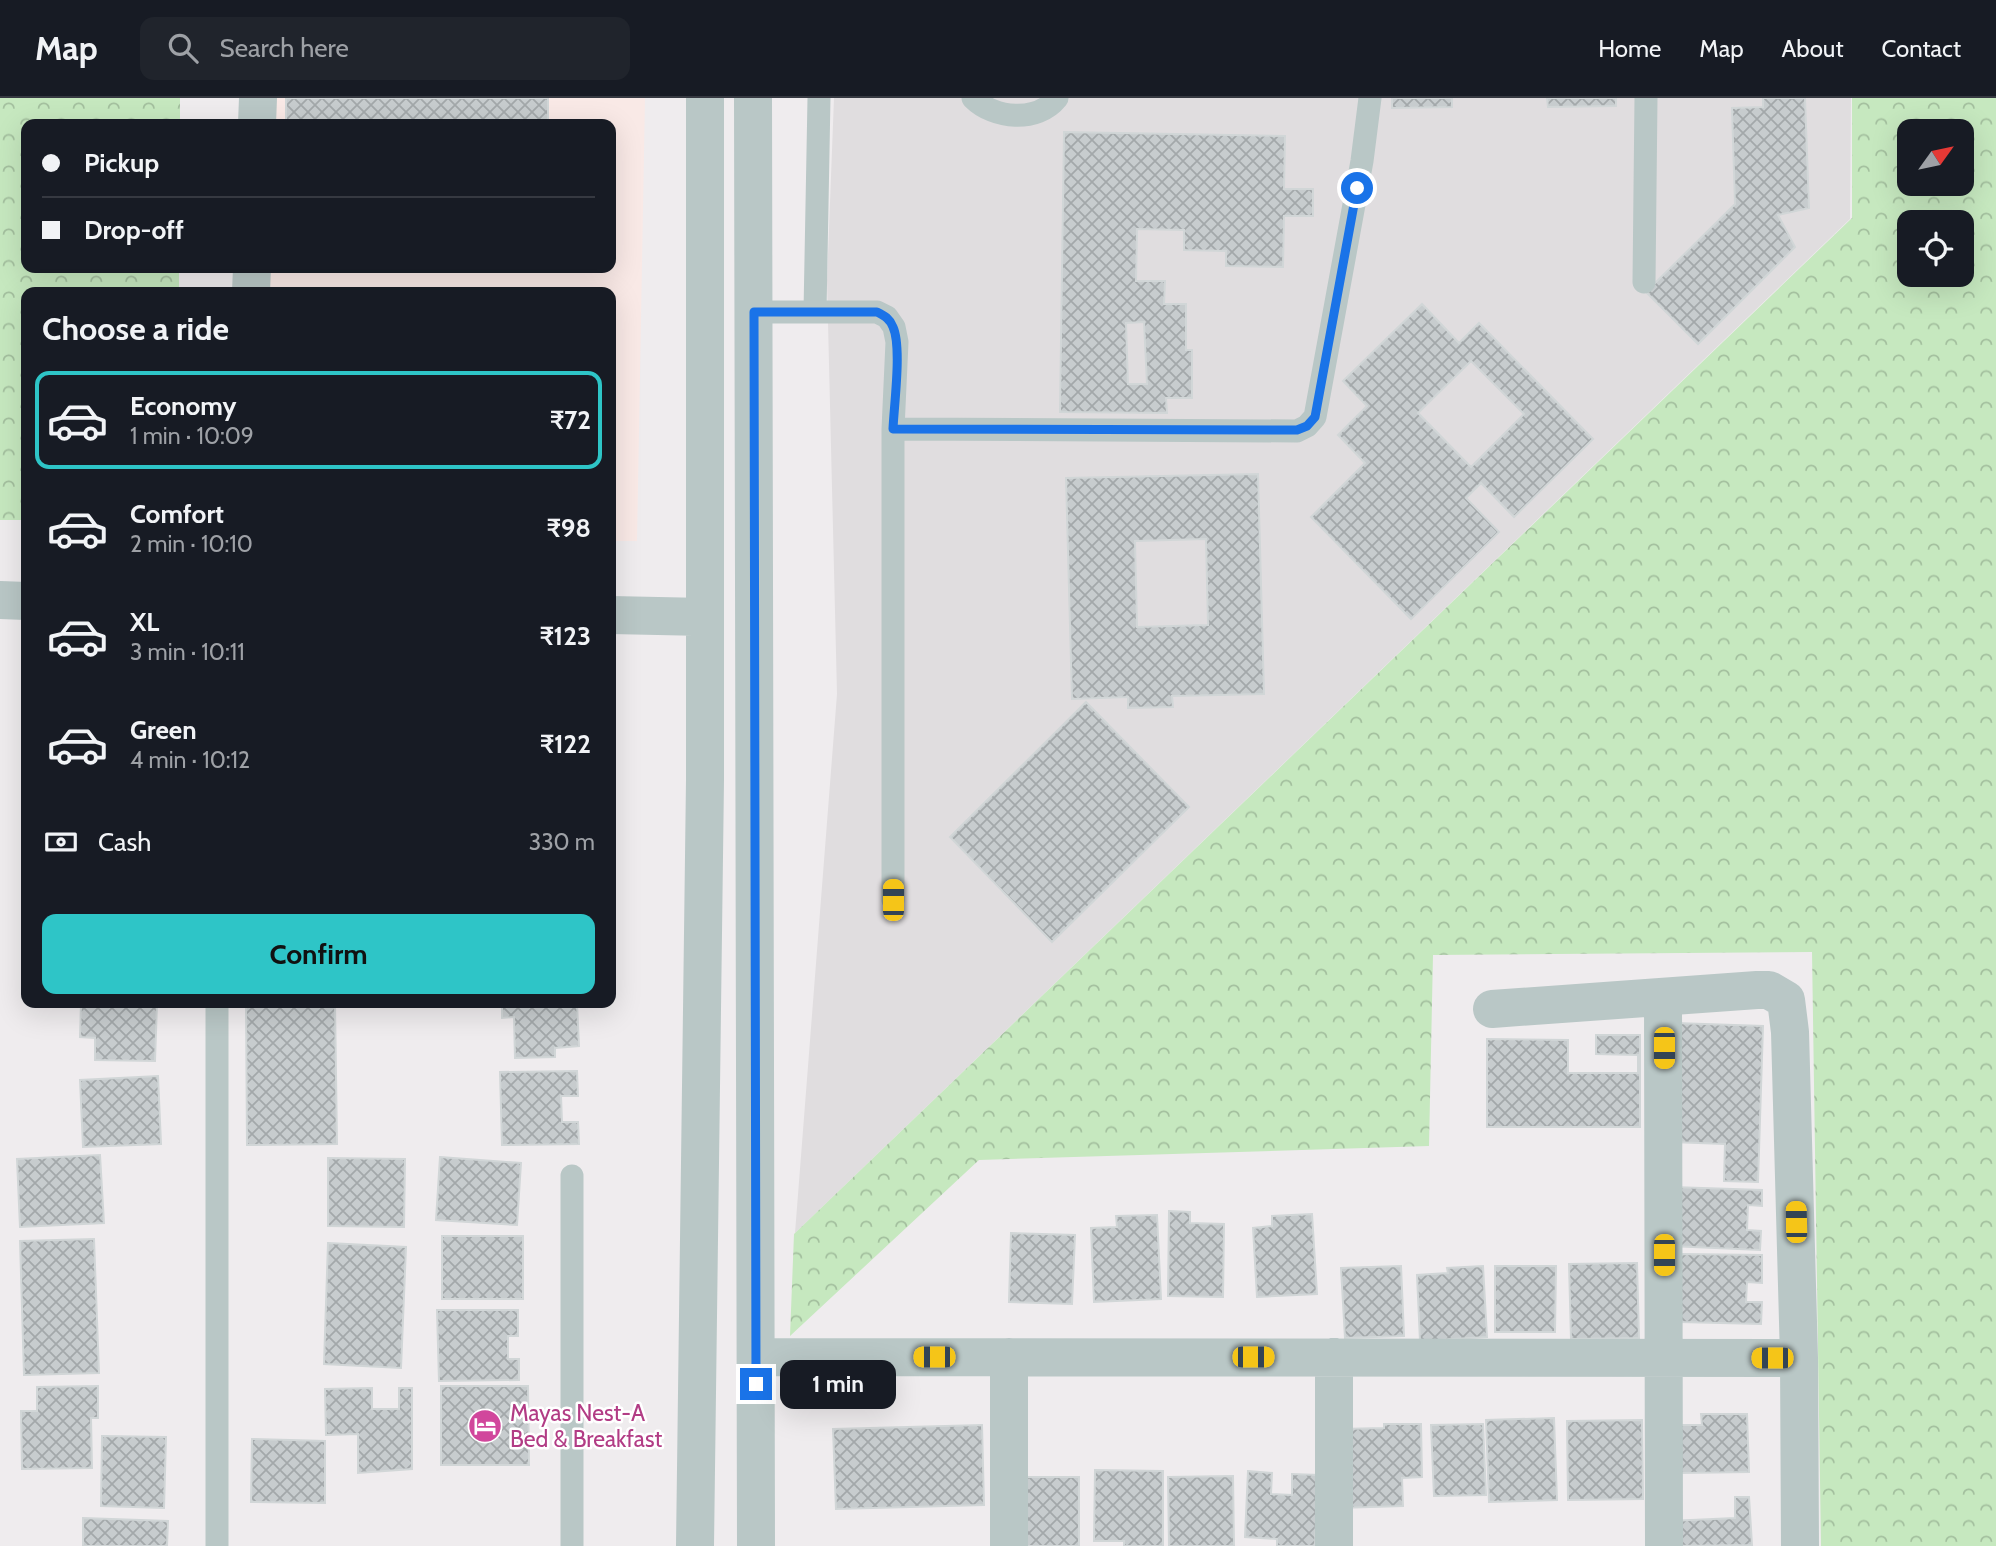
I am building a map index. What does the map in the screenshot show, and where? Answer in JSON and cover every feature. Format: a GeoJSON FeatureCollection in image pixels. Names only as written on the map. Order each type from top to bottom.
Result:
{"type":"FeatureCollection","features":[{"type":"Feature","properties":{"kind":"street"},"geometry":{"type":"LineString","coordinates":[[257,119],[258,98]]}},
{"type":"Feature","properties":{"kind":"street"},"geometry":{"type":"LineString","coordinates":[[695,1546],[705,617],[705,98]]}},
{"type":"Feature","properties":{"kind":"street"},"geometry":{"type":"LineString","coordinates":[[753,98],[756,1546]]}},
{"type":"Feature","properties":{"kind":"street"},"geometry":{"type":"LineString","coordinates":[[0,600],[21,601]]}},
{"type":"Feature","properties":{"kind":"street"},"geometry":{"type":"LineString","coordinates":[[616,615],[705,617]]}},
{"type":"Feature","properties":{"kind":"street"},"geometry":{"type":"LineString","coordinates":[[1492,1009],[1769,990],[1786,1000],[1790,1022],[1799,1358],[1800,1546]]}},
{"type":"Feature","properties":{"kind":"street"},"geometry":{"type":"LineString","coordinates":[[1663,997],[1664,1546]]}},
{"type":"Feature","properties":{"kind":"street"},"geometry":{"type":"LineString","coordinates":[[756,1357],[1799,1358]]}},
{"type":"Feature","properties":{"kind":"street"},"geometry":{"type":"LineString","coordinates":[[1009,1357],[1009,1546]]}},
{"type":"Feature","properties":{"kind":"street"},"geometry":{"type":"LineString","coordinates":[[1334,1357],[1334,1546]]}},
{"type":"Feature","properties":{"kind":"lane"},"geometry":{"type":"LineString","coordinates":[[815,312],[819,98]]}},
{"type":"Feature","properties":{"kind":"lane"},"geometry":{"type":"LineString","coordinates":[[973,98],[980,105],[998,113],[1016,116],[1035,112],[1057,98]]}},
{"type":"Feature","properties":{"kind":"lane"},"geometry":{"type":"LineString","coordinates":[[893,429],[1297,430],[1307,426],[1315,417],[1362,161],[1370,98]]}},
{"type":"Feature","properties":{"kind":"lane"},"geometry":{"type":"LineString","coordinates":[[1644,282],[1646,98]]}},
{"type":"Feature","properties":{"kind":"lane"},"geometry":{"type":"LineString","coordinates":[[754,312],[877,312],[887,317],[894,327],[897,342],[893,429],[893,900]]}},
{"type":"Feature","properties":{"kind":"lane"},"geometry":{"type":"LineString","coordinates":[[217,1008],[217,1546]]}},
{"type":"Feature","properties":{"kind":"lane"},"geometry":{"type":"LineString","coordinates":[[572,1176],[572,1546]]}},
{"type":"Feature","properties":{"kind":"shaded area"},"geometry":{"type":"Polygon","coordinates":[[[273,98],[645,98],[637,541],[616,541],[616,287],[270,287],[270,273],[616,273],[616,119],[273,119],[273,98]]]}},
{"type":"Feature","properties":{"kind":"shaded area"},"geometry":{"type":"Polygon","coordinates":[[[834,98],[1851,98],[1850,219],[795,1233],[837,694],[827,281],[834,98]]]}},
{"type":"Feature","properties":{"kind":"green space"},"geometry":{"type":"Polygon","coordinates":[[[0,98],[180,98],[180,119],[21,119],[21,273],[179,273],[179,287],[21,287],[21,520],[0,520],[0,98]]]}},
{"type":"Feature","properties":{"kind":"green space"},"geometry":{"type":"Polygon","coordinates":[[[1852,98],[1996,98],[1996,1546],[1821,1546],[1812,952],[1433,955],[1429,1146],[979,1160],[790,1336],[794,1234],[1852,218],[1852,98]]]}},
{"type":"Feature","properties":{"kind":"building"},"geometry":{"type":"Polygon","coordinates":[[[286,98],[548,98],[548,119],[286,119],[286,98]]]}},
{"type":"Feature","properties":{"kind":"building"},"geometry":{"type":"Polygon","coordinates":[[[1392,98],[1452,98],[1452,107],[1392,108],[1392,98]]]}},
{"type":"Feature","properties":{"kind":"building"},"geometry":{"type":"Polygon","coordinates":[[[1547,98],[1616,98],[1616,106],[1548,107],[1547,98]]]}},
{"type":"Feature","properties":{"kind":"building"},"geometry":{"type":"Polygon","coordinates":[[[1763,98],[1805,98],[1809,208],[1778,215],[1795,247],[1698,344],[1646,292],[1735,204],[1732,108],[1763,107],[1763,98]]]}},
{"type":"Feature","properties":{"kind":"building"},"geometry":{"type":"Polygon","coordinates":[[[1064,132],[1285,136],[1284,189],[1313,189],[1313,216],[1284,216],[1283,267],[1226,266],[1226,251],[1184,250],[1184,230],[1137,229],[1136,281],[1165,281],[1164,304],[1186,304],[1186,350],[1192,350],[1192,398],[1166,398],[1167,413],[1060,412],[1064,132]],[[1144,322],[1126,323],[1128,384],[1147,384],[1144,322]]]}},
{"type":"Feature","properties":{"kind":"building"},"geometry":{"type":"Polygon","coordinates":[[[1422,304],[1459,343],[1479,323],[1593,439],[1514,517],[1481,483],[1466,498],[1499,532],[1411,619],[1311,517],[1365,463],[1338,435],[1367,406],[1343,381],[1422,304]],[[1471,361],[1418,413],[1471,467],[1524,414],[1471,361]]]}},
{"type":"Feature","properties":{"kind":"building"},"geometry":{"type":"Polygon","coordinates":[[[1258,474],[1264,694],[1172,696],[1173,707],[1128,708],[1128,697],[1072,699],[1066,478],[1258,474]],[[1206,539],[1135,541],[1137,627],[1208,625],[1206,539]]]}},
{"type":"Feature","properties":{"kind":"building"},"geometry":{"type":"Polygon","coordinates":[[[1086,702],[1189,807],[1052,942],[950,837],[1086,702]]]}},
{"type":"Feature","properties":{"kind":"building"},"geometry":{"type":"Polygon","coordinates":[[[81,1008],[157,1008],[155,1061],[95,1060],[95,1038],[80,1037],[81,1008]]]}},
{"type":"Feature","properties":{"kind":"building"},"geometry":{"type":"Polygon","coordinates":[[[246,1008],[335,1008],[337,1144],[247,1145],[246,1008]]]}},
{"type":"Feature","properties":{"kind":"building"},"geometry":{"type":"Polygon","coordinates":[[[502,1008],[577,1008],[579,1046],[555,1048],[555,1057],[515,1058],[514,1017],[502,1018],[502,1008]]]}},
{"type":"Feature","properties":{"kind":"building"},"geometry":{"type":"Polygon","coordinates":[[[1675,1023],[1763,1026],[1758,1182],[1724,1181],[1725,1144],[1672,1142],[1675,1023]]]}},
{"type":"Feature","properties":{"kind":"building"},"geometry":{"type":"Polygon","coordinates":[[[1596,1035],[1640,1035],[1640,1127],[1487,1127],[1487,1039],[1568,1040],[1568,1073],[1638,1073],[1638,1055],[1596,1054],[1596,1035]]]}},
{"type":"Feature","properties":{"kind":"building"},"geometry":{"type":"Polygon","coordinates":[[[577,1071],[578,1096],[561,1096],[562,1122],[578,1122],[579,1144],[502,1145],[500,1072],[577,1071]]]}},
{"type":"Feature","properties":{"kind":"building"},"geometry":{"type":"Polygon","coordinates":[[[158,1076],[161,1144],[83,1147],[80,1080],[158,1076]]]}},
{"type":"Feature","properties":{"kind":"building"},"geometry":{"type":"Polygon","coordinates":[[[100,1155],[104,1223],[20,1227],[17,1159],[100,1155]]]}},
{"type":"Feature","properties":{"kind":"building"},"geometry":{"type":"Polygon","coordinates":[[[440,1157],[521,1163],[517,1225],[436,1220],[440,1157]]]}},
{"type":"Feature","properties":{"kind":"building"},"geometry":{"type":"Polygon","coordinates":[[[328,1158],[405,1159],[404,1227],[328,1226],[328,1158]]]}},
{"type":"Feature","properties":{"kind":"building"},"geometry":{"type":"Polygon","coordinates":[[[1672,1187],[1762,1190],[1762,1206],[1748,1205],[1747,1230],[1761,1231],[1760,1250],[1670,1246],[1672,1187]]]}},
{"type":"Feature","properties":{"kind":"building"},"geometry":{"type":"Polygon","coordinates":[[[1169,1211],[1190,1212],[1190,1223],[1224,1224],[1223,1297],[1168,1296],[1169,1211]]]}},
{"type":"Feature","properties":{"kind":"building"},"geometry":{"type":"Polygon","coordinates":[[[1312,1214],[1317,1294],[1257,1297],[1253,1228],[1272,1226],[1272,1216],[1312,1214]]]}},
{"type":"Feature","properties":{"kind":"building"},"geometry":{"type":"Polygon","coordinates":[[[1157,1215],[1161,1299],[1094,1302],[1091,1228],[1117,1227],[1116,1216],[1157,1215]]]}},
{"type":"Feature","properties":{"kind":"building"},"geometry":{"type":"Polygon","coordinates":[[[1011,1233],[1075,1235],[1072,1304],[1009,1302],[1011,1233]]]}},
{"type":"Feature","properties":{"kind":"building"},"geometry":{"type":"Polygon","coordinates":[[[442,1236],[523,1236],[523,1299],[442,1299],[442,1236]]]}},
{"type":"Feature","properties":{"kind":"building"},"geometry":{"type":"Polygon","coordinates":[[[94,1239],[99,1373],[24,1375],[20,1241],[94,1239]]]}},
{"type":"Feature","properties":{"kind":"building"},"geometry":{"type":"Polygon","coordinates":[[[328,1243],[406,1247],[401,1368],[324,1364],[328,1243]]]}},
{"type":"Feature","properties":{"kind":"building"},"geometry":{"type":"Polygon","coordinates":[[[1680,1254],[1762,1255],[1762,1283],[1747,1282],[1746,1302],[1762,1302],[1761,1324],[1680,1322],[1680,1254]]]}},
{"type":"Feature","properties":{"kind":"building"},"geometry":{"type":"Polygon","coordinates":[[[1637,1263],[1639,1338],[1571,1339],[1569,1264],[1637,1263]]]}},
{"type":"Feature","properties":{"kind":"building"},"geometry":{"type":"Polygon","coordinates":[[[1401,1266],[1404,1336],[1345,1338],[1341,1268],[1401,1266]]]}},
{"type":"Feature","properties":{"kind":"building"},"geometry":{"type":"Polygon","coordinates":[[[1483,1266],[1487,1337],[1420,1341],[1417,1275],[1448,1273],[1447,1268],[1483,1266]]]}},
{"type":"Feature","properties":{"kind":"building"},"geometry":{"type":"Polygon","coordinates":[[[1495,1266],[1556,1266],[1555,1332],[1495,1332],[1495,1266]]]}},
{"type":"Feature","properties":{"kind":"building"},"geometry":{"type":"Polygon","coordinates":[[[437,1310],[518,1310],[518,1336],[508,1336],[508,1359],[519,1359],[519,1380],[439,1381],[437,1310]]]}},
{"type":"Feature","properties":{"kind":"building"},"geometry":{"type":"Polygon","coordinates":[[[98,1386],[98,1418],[91,1418],[92,1468],[22,1469],[21,1411],[37,1411],[37,1387],[98,1386]]]}},
{"type":"Feature","properties":{"kind":"building","name":"Mayas Nest-A Bed & Breakfast"},"geometry":{"type":"Polygon","coordinates":[[[441,1386],[528,1386],[529,1465],[441,1465],[441,1386]]]}},
{"type":"Feature","properties":{"kind":"building"},"geometry":{"type":"Polygon","coordinates":[[[372,1388],[372,1409],[399,1409],[399,1388],[412,1388],[412,1469],[358,1473],[358,1434],[326,1435],[325,1389],[372,1388]]]}},
{"type":"Feature","properties":{"kind":"building"},"geometry":{"type":"Polygon","coordinates":[[[1701,1414],[1747,1414],[1749,1472],[1681,1473],[1679,1425],[1702,1425],[1701,1414]]]}},
{"type":"Feature","properties":{"kind":"building"},"geometry":{"type":"Polygon","coordinates":[[[1554,1418],[1557,1500],[1489,1502],[1486,1420],[1554,1418]]]}},
{"type":"Feature","properties":{"kind":"building"},"geometry":{"type":"Polygon","coordinates":[[[1642,1420],[1643,1499],[1568,1500],[1567,1421],[1642,1420]]]}},
{"type":"Feature","properties":{"kind":"building"},"geometry":{"type":"Polygon","coordinates":[[[1384,1424],[1421,1424],[1422,1477],[1402,1478],[1403,1506],[1338,1508],[1341,1429],[1384,1428],[1384,1424]]]}},
{"type":"Feature","properties":{"kind":"building"},"geometry":{"type":"Polygon","coordinates":[[[1483,1424],[1486,1495],[1434,1496],[1431,1425],[1483,1424]]]}},
{"type":"Feature","properties":{"kind":"building"},"geometry":{"type":"Polygon","coordinates":[[[982,1425],[984,1505],[836,1509],[833,1429],[982,1425]]]}},
{"type":"Feature","properties":{"kind":"building"},"geometry":{"type":"Polygon","coordinates":[[[102,1436],[166,1437],[164,1508],[101,1506],[102,1436]]]}},
{"type":"Feature","properties":{"kind":"building"},"geometry":{"type":"Polygon","coordinates":[[[252,1439],[325,1441],[325,1503],[251,1502],[252,1439]]]}},
{"type":"Feature","properties":{"kind":"building"},"geometry":{"type":"Polygon","coordinates":[[[1095,1470],[1163,1471],[1163,1546],[1124,1546],[1124,1541],[1094,1541],[1095,1470]]]}},
{"type":"Feature","properties":{"kind":"building"},"geometry":{"type":"Polygon","coordinates":[[[1248,1471],[1272,1473],[1271,1494],[1292,1495],[1292,1474],[1318,1475],[1315,1546],[1277,1546],[1277,1539],[1245,1537],[1248,1471]]]}},
{"type":"Feature","properties":{"kind":"building"},"geometry":{"type":"Polygon","coordinates":[[[1233,1476],[1234,1546],[1169,1546],[1168,1477],[1233,1476]]]}},
{"type":"Feature","properties":{"kind":"building"},"geometry":{"type":"Polygon","coordinates":[[[1015,1477],[1079,1477],[1079,1546],[1015,1546],[1015,1477]]]}},
{"type":"Feature","properties":{"kind":"building"},"geometry":{"type":"Polygon","coordinates":[[[1735,1497],[1749,1497],[1752,1545],[1671,1546],[1670,1521],[1735,1518],[1735,1497]]]}},
{"type":"Feature","properties":{"kind":"building"},"geometry":{"type":"Polygon","coordinates":[[[83,1518],[168,1521],[167,1546],[83,1546],[83,1518]]]}},
{"type":"Feature","properties":{"kind":"place","name":"Mayas Nest-A Bed & Breakfast"},"geometry":{"type":"Point","coordinates":[485,1426]}},
{"type":"Feature","properties":{"kind":"route"},"geometry":{"type":"LineString","coordinates":[[756,1384],[754,312],[877,312],[887,317],[894,327],[897,342],[893,429],[1297,430],[1307,426],[1315,417],[1357,188]]}}]}
